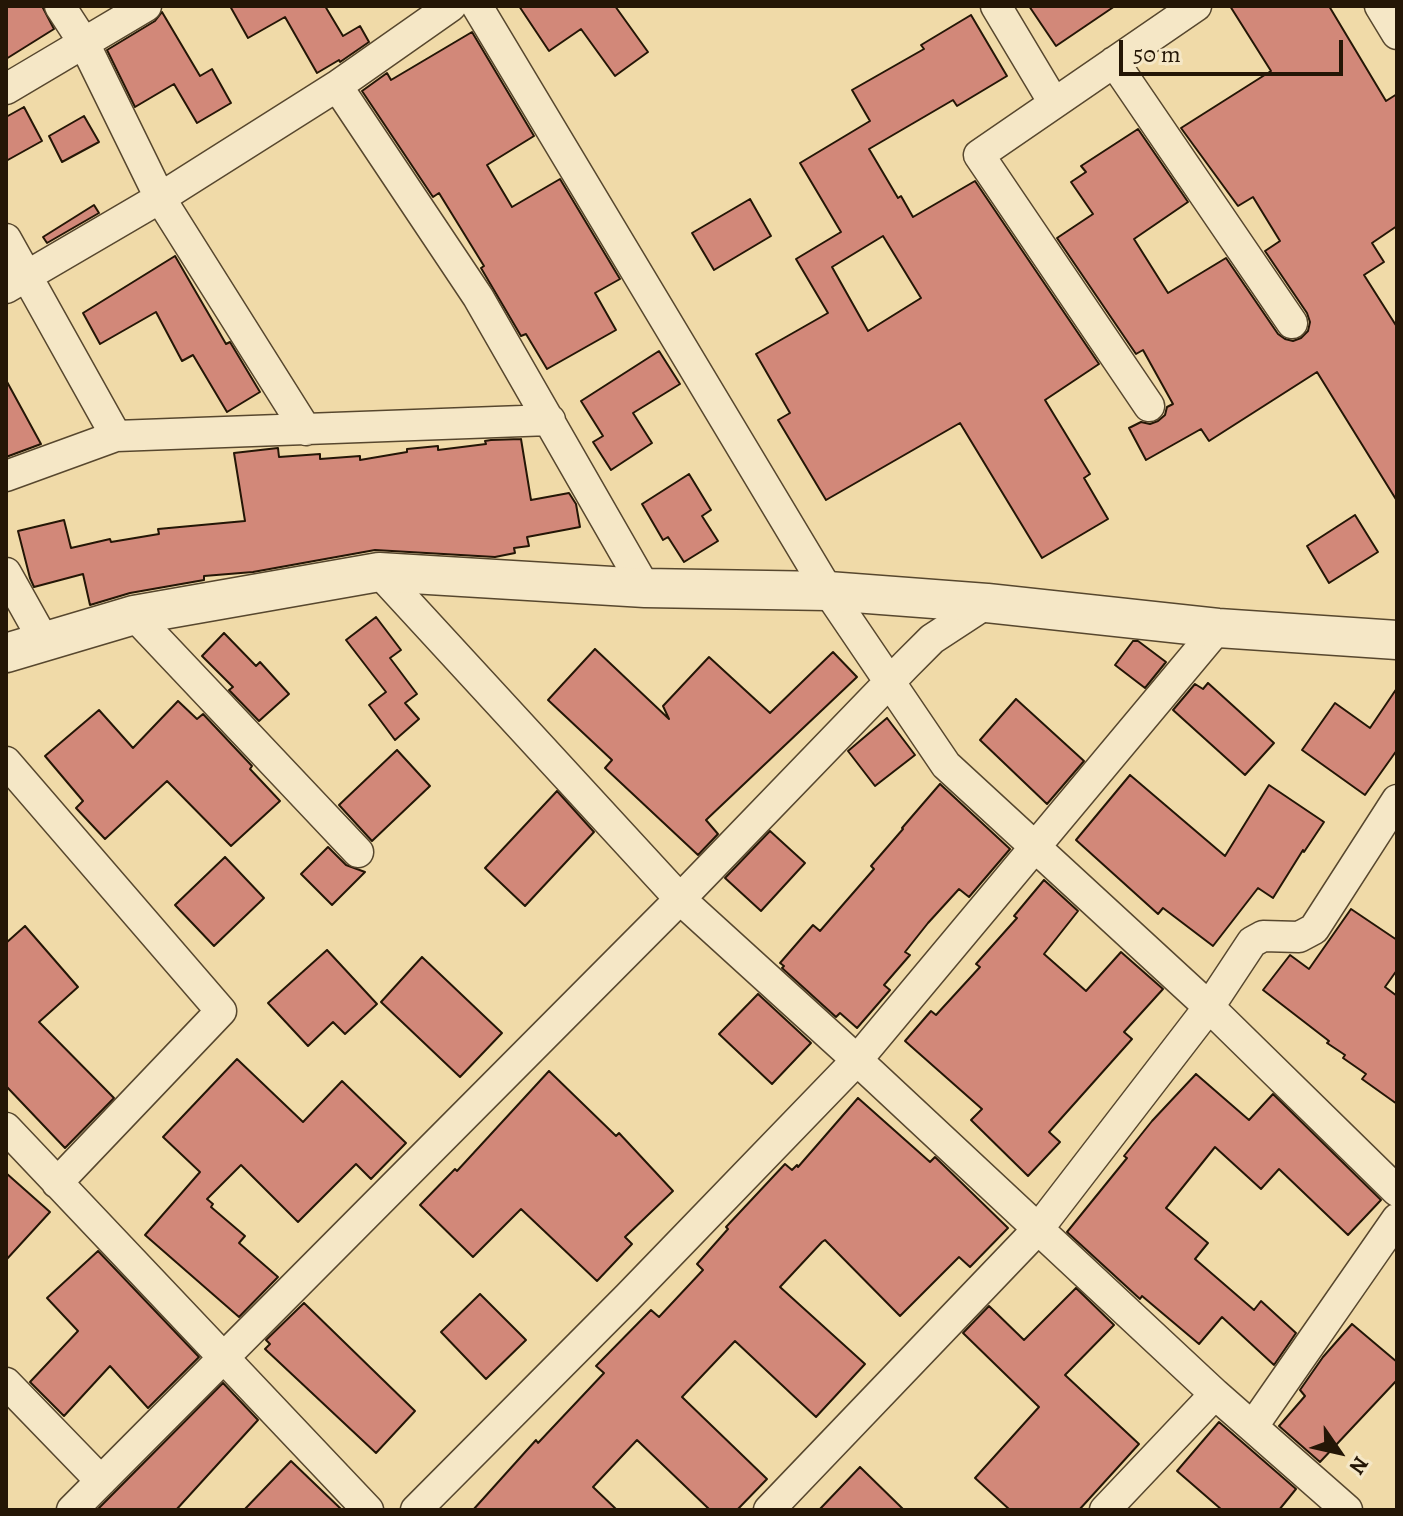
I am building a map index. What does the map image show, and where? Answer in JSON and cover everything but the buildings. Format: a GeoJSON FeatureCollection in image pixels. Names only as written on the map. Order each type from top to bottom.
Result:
{"type":"FeatureCollection","features":[{"type":"Feature","properties":{"kind":"street"},"geometry":{"type":"LineString","coordinates":[[60,6],[84,43],[160,198],[306,430]]}},
{"type":"Feature","properties":{"kind":"street"},"geometry":{"type":"LineString","coordinates":[[6,89],[146,6]]}},
{"type":"Feature","properties":{"kind":"street"},"geometry":{"type":"LineString","coordinates":[[16,282],[160,198],[337,86],[451,6]]}},
{"type":"Feature","properties":{"kind":"street"},"geometry":{"type":"LineString","coordinates":[[477,6],[828,591],[946,765],[1209,1007],[1397,1191]]}},
{"type":"Feature","properties":{"kind":"street"},"geometry":{"type":"LineString","coordinates":[[996,6],[1054,103]]}},
{"type":"Feature","properties":{"kind":"street"},"geometry":{"type":"LineString","coordinates":[[1149,406],[979,155],[1196,6]]}},
{"type":"Feature","properties":{"kind":"street"},"geometry":{"type":"LineString","coordinates":[[1380,6],[1397,34]]}},
{"type":"Feature","properties":{"kind":"street"},"geometry":{"type":"LineString","coordinates":[[1114,62],[1292,323]]}},
{"type":"Feature","properties":{"kind":"street"},"geometry":{"type":"LineString","coordinates":[[337,86],[478,297],[645,588]]}},
{"type":"Feature","properties":{"kind":"street"},"geometry":{"type":"LineString","coordinates":[[6,239],[16,282],[116,436]]}},
{"type":"Feature","properties":{"kind":"street"},"geometry":{"type":"LineString","coordinates":[[6,476],[116,436],[550,420]]}},
{"type":"Feature","properties":{"kind":"street"},"geometry":{"type":"LineString","coordinates":[[379,572],[680,899],[1215,1394],[1347,1510]]}},
{"type":"Feature","properties":{"kind":"street"},"geometry":{"type":"LineString","coordinates":[[6,653],[134,615],[379,572],[645,588],[828,591],[987,603],[1218,628],[1397,640]]}},
{"type":"Feature","properties":{"kind":"street"},"geometry":{"type":"LineString","coordinates":[[6,573],[44,641]]}},
{"type":"Feature","properties":{"kind":"street"},"geometry":{"type":"LineString","coordinates":[[72,1510],[680,899],[932,639],[987,603]]}},
{"type":"Feature","properties":{"kind":"street"},"geometry":{"type":"LineString","coordinates":[[134,615],[358,852]]}},
{"type":"Feature","properties":{"kind":"street"},"geometry":{"type":"LineString","coordinates":[[416,1510],[857,1060],[1218,628]]}},
{"type":"Feature","properties":{"kind":"street"},"geometry":{"type":"LineString","coordinates":[[6,762],[221,1011],[57,1183]]}},
{"type":"Feature","properties":{"kind":"street"},"geometry":{"type":"LineString","coordinates":[[769,1510],[1038,1229],[1209,1007],[1252,942],[1263,936],[1299,937],[1314,929],[1397,800]]}},
{"type":"Feature","properties":{"kind":"street"},"geometry":{"type":"LineString","coordinates":[[6,1128],[368,1510]]}},
{"type":"Feature","properties":{"kind":"street"},"geometry":{"type":"LineString","coordinates":[[1253,1426],[1397,1219]]}},
{"type":"Feature","properties":{"kind":"street"},"geometry":{"type":"LineString","coordinates":[[6,1383],[101,1481]]}},
{"type":"Feature","properties":{"kind":"street"},"geometry":{"type":"LineString","coordinates":[[1105,1510],[1215,1394]]}}]}
